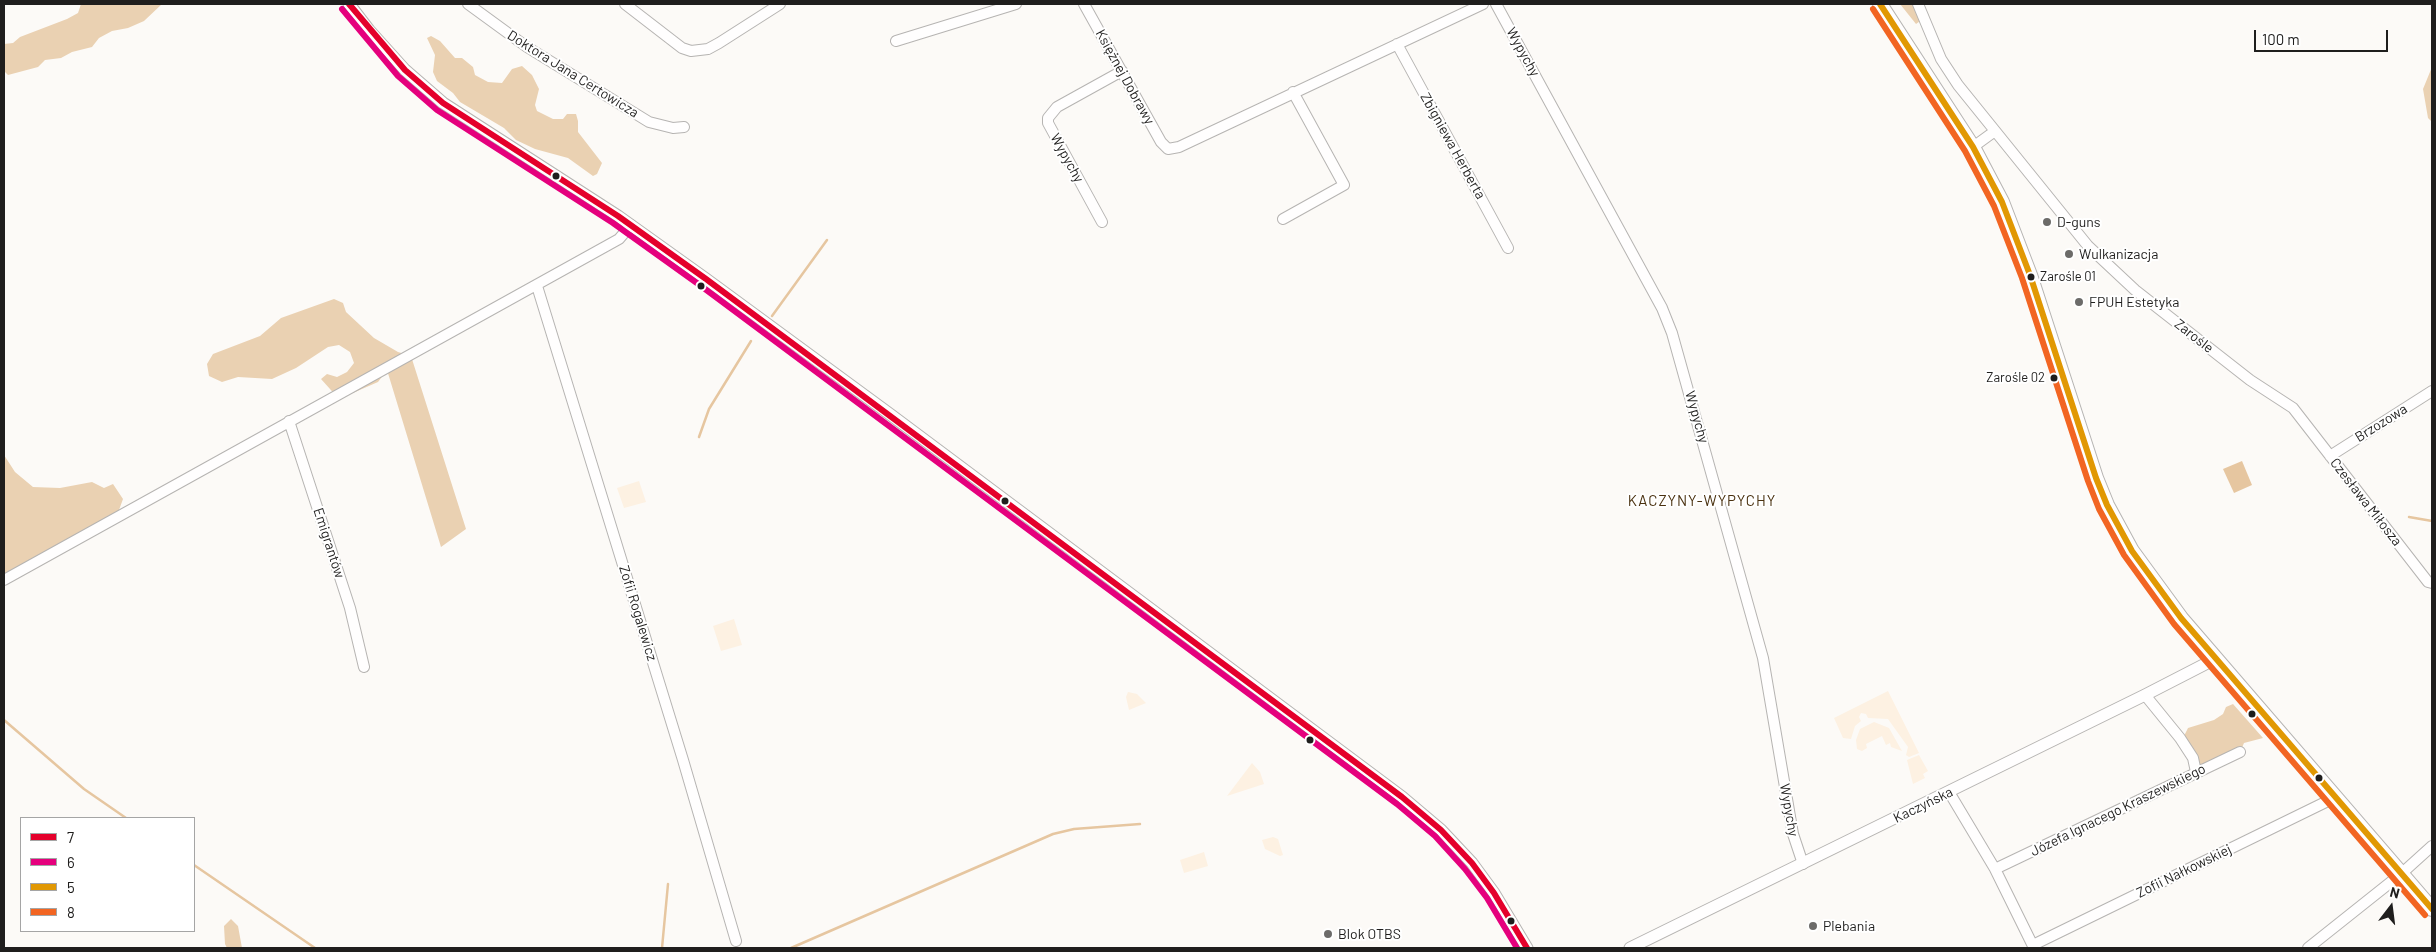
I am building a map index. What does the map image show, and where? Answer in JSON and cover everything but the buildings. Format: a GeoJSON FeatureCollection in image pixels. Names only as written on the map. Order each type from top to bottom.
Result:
{"type":"FeatureCollection","features":[{"type":"Feature","properties":{"kind":"main road"},"geometry":{"type":"LineString","coordinates":[[1880,4],[1986,169],[2018,239],[2089,459],[2107,506],[2140,564],[2180,618],[2432,909]]}},
{"type":"Feature","properties":{"kind":"street"},"geometry":{"type":"LineString","coordinates":[[349,4],[368,30],[405,70],[443,103],[631,225],[884,409],[1402,796],[1441,830],[1472,863],[1494,893],[1528,948]]}},
{"type":"Feature","properties":{"kind":"street","name":"Doktora Jana Certowicza"},"geometry":{"type":"LineString","coordinates":[[468,4],[527,47],[649,122],[674,128],[684,127]]}},
{"type":"Feature","properties":{"kind":"street"},"geometry":{"type":"LineString","coordinates":[[625,4],[682,48],[700,51],[718,43],[780,4]]}},
{"type":"Feature","properties":{"kind":"street"},"geometry":{"type":"LineString","coordinates":[[896,41],[1016,4]]}},
{"type":"Feature","properties":{"kind":"street","name":"Księżnej Dobrawy"},"geometry":{"type":"LineString","coordinates":[[1084,4],[1160,142],[1168,149],[1179,147],[1293,92]]}},
{"type":"Feature","properties":{"kind":"street"},"geometry":{"type":"LineString","coordinates":[[1283,219],[1344,185],[1293,92],[1483,4]]}},
{"type":"Feature","properties":{"kind":"street","name":"Wypychy"},"geometry":{"type":"LineString","coordinates":[[1496,4],[1662,308],[1672,332],[1763,658],[1793,834],[1803,864]]}},
{"type":"Feature","properties":{"kind":"street","name":"Zarośle"},"geometry":{"type":"LineString","coordinates":[[1918,4],[1941,59],[1958,85],[2077,232],[2113,270],[2250,380],[2293,408],[2302,419]]}},
{"type":"Feature","properties":{"kind":"street","name":"Zbigniewa Herberta"},"geometry":{"type":"LineString","coordinates":[[1397,44],[1508,248]]}},
{"type":"Feature","properties":{"kind":"street","name":"Wypychy"},"geometry":{"type":"LineString","coordinates":[[1102,222],[1048,123],[1048,118],[1057,107],[1122,71]]}},
{"type":"Feature","properties":{"kind":"street"},"geometry":{"type":"LineString","coordinates":[[1973,147],[1995,131]]}},
{"type":"Feature","properties":{"kind":"street"},"geometry":{"type":"LineString","coordinates":[[4,580],[441,336],[537,286],[619,239],[631,225]]}},
{"type":"Feature","properties":{"kind":"street","name":"Zofii Rogalewicz"},"geometry":{"type":"LineString","coordinates":[[537,286],[683,760],[736,941]]}},
{"type":"Feature","properties":{"kind":"street","name":"Brzozowa"},"geometry":{"type":"LineString","coordinates":[[2330,456],[2432,391]]}},
{"type":"Feature","properties":{"kind":"street","name":"Czesława Miłosza"},"geometry":{"type":"LineString","coordinates":[[2302,419],[2428,582],[2432,583]]}},
{"type":"Feature","properties":{"kind":"street","name":"Emigrantów"},"geometry":{"type":"LineString","coordinates":[[289,421],[350,608],[364,666]]}},
{"type":"Feature","properties":{"kind":"street","name":"Kaczyńska"},"geometry":{"type":"LineString","coordinates":[[1633,948],[2215,659]]}},
{"type":"Feature","properties":{"kind":"street"},"geometry":{"type":"LineString","coordinates":[[2144,695],[2184,744],[2193,758],[2196,772]]}},
{"type":"Feature","properties":{"kind":"street","name":"Józefa Ignacego Kraszewskiego"},"geometry":{"type":"LineString","coordinates":[[1995,869],[2240,752]]}},
{"type":"Feature","properties":{"kind":"street"},"geometry":{"type":"LineString","coordinates":[[1949,792],[1995,869],[2034,947]]}},
{"type":"Feature","properties":{"kind":"street","name":"Zofii Nałkowskiej"},"geometry":{"type":"LineString","coordinates":[[2034,947],[2336,797]]}},
{"type":"Feature","properties":{"kind":"street"},"geometry":{"type":"LineString","coordinates":[[2308,948],[2401,874],[2432,846]]}},
{"type":"Feature","properties":{"kind":"shaded area"},"geometry":{"type":"Polygon","coordinates":[[[81,4],[162,4],[144,21],[128,28],[112,31],[99,38],[92,47],[72,52],[61,58],[45,60],[38,67],[8,75],[4,71],[4,44],[13,43],[20,37],[67,19],[78,13],[81,4]]]}},
{"type":"Feature","properties":{"kind":"shaded area"},"geometry":{"type":"Polygon","coordinates":[[[1900,4],[1919,4],[1923,19],[1916,24],[1900,4]]]}},
{"type":"Feature","properties":{"kind":"shaded area"},"geometry":{"type":"Polygon","coordinates":[[[431,36],[440,41],[455,58],[462,58],[473,67],[475,75],[488,82],[502,83],[512,69],[522,66],[532,75],[539,89],[535,105],[537,111],[553,119],[563,119],[567,114],[576,114],[578,132],[602,163],[597,174],[593,176],[568,158],[535,149],[516,140],[504,128],[460,102],[453,93],[437,81],[433,72],[435,55],[427,38],[431,36]]]}},
{"type":"Feature","properties":{"kind":"shaded area"},"geometry":{"type":"Polygon","coordinates":[[[2432,67],[2432,122],[2428,118],[2423,89],[2432,67]]]}},
{"type":"Feature","properties":{"kind":"shaded area"},"geometry":{"type":"Polygon","coordinates":[[[334,299],[343,303],[346,312],[374,338],[398,352],[411,356],[466,529],[441,547],[387,370],[378,382],[339,399],[321,379],[327,374],[337,377],[347,372],[354,363],[350,352],[339,345],[328,347],[296,368],[272,379],[238,377],[222,382],[209,376],[207,364],[213,354],[260,336],[281,318],[334,299]]]}},
{"type":"Feature","properties":{"kind":"shaded area"},"geometry":{"type":"Polygon","coordinates":[[[4,455],[15,472],[33,487],[60,488],[92,482],[104,488],[113,484],[123,499],[119,510],[4,575],[4,455]]]}},
{"type":"Feature","properties":{"kind":"shaded area"},"geometry":{"type":"Polygon","coordinates":[[[2242,461],[2252,485],[2234,493],[2223,469],[2242,461]]]}},
{"type":"Feature","properties":{"kind":"shaded area"},"geometry":{"type":"Polygon","coordinates":[[[639,481],[646,502],[624,508],[617,488],[639,481]]]}},
{"type":"Feature","properties":{"kind":"shaded area"},"geometry":{"type":"Polygon","coordinates":[[[734,619],[742,645],[721,651],[713,626],[734,619]]]}},
{"type":"Feature","properties":{"kind":"shaded area"},"geometry":{"type":"Polygon","coordinates":[[[1888,691],[1919,753],[1909,757],[1906,755],[1908,747],[1888,719],[1868,718],[1866,714],[1861,713],[1859,717],[1861,721],[1855,726],[1851,739],[1843,738],[1834,718],[1888,691]]]}},
{"type":"Feature","properties":{"kind":"shaded area"},"geometry":{"type":"Polygon","coordinates":[[[1128,692],[1137,694],[1146,703],[1129,710],[1126,697],[1128,692]]]}},
{"type":"Feature","properties":{"kind":"shaded area"},"geometry":{"type":"Polygon","coordinates":[[[2233,704],[2263,738],[2244,743],[2238,757],[2198,766],[2185,740],[2188,728],[2214,720],[2223,714],[2226,707],[2233,704]]]}},
{"type":"Feature","properties":{"kind":"shaded area"},"geometry":{"type":"Polygon","coordinates":[[[1874,722],[1889,728],[1902,751],[1891,747],[1890,743],[1886,745],[1882,736],[1866,744],[1867,748],[1862,751],[1857,749],[1856,740],[1860,729],[1874,722]]]}},
{"type":"Feature","properties":{"kind":"shaded area"},"geometry":{"type":"Polygon","coordinates":[[[1919,755],[1928,771],[1923,774],[1925,778],[1913,784],[1907,760],[1919,755]]]}},
{"type":"Feature","properties":{"kind":"shaded area"},"geometry":{"type":"Polygon","coordinates":[[[1252,763],[1260,772],[1264,784],[1227,796],[1252,763]]]}},
{"type":"Feature","properties":{"kind":"shaded area"},"geometry":{"type":"Polygon","coordinates":[[[1273,837],[1278,839],[1283,855],[1280,856],[1265,849],[1262,840],[1273,837]]]}},
{"type":"Feature","properties":{"kind":"shaded area"},"geometry":{"type":"Polygon","coordinates":[[[1204,852],[1208,866],[1184,873],[1180,860],[1204,852]]]}},
{"type":"Feature","properties":{"kind":"shaded area"},"geometry":{"type":"Polygon","coordinates":[[[231,919],[238,926],[242,948],[227,948],[225,944],[224,926],[231,919]]]}},
{"type":"Feature","properties":{"kind":"waterway"},"geometry":{"type":"LineString","coordinates":[[772,316],[827,240]]}},
{"type":"Feature","properties":{"kind":"waterway"},"geometry":{"type":"LineString","coordinates":[[699,437],[709,409],[751,341]]}},
{"type":"Feature","properties":{"kind":"waterway"},"geometry":{"type":"LineString","coordinates":[[2409,517],[2432,521]]}},
{"type":"Feature","properties":{"kind":"waterway"},"geometry":{"type":"LineString","coordinates":[[4,720],[84,789],[125,817]]}},
{"type":"Feature","properties":{"kind":"waterway"},"geometry":{"type":"LineString","coordinates":[[791,948],[1053,834],[1074,829],[1140,824]]}},
{"type":"Feature","properties":{"kind":"waterway"},"geometry":{"type":"LineString","coordinates":[[195,866],[315,948]]}},
{"type":"Feature","properties":{"kind":"waterway"},"geometry":{"type":"LineString","coordinates":[[662,948],[668,884]]}},
{"type":"Feature","properties":{"kind":"transit line","name":"7"},"geometry":{"type":"LineString","coordinates":[[349,4],[405,70],[443,103],[618,216],[706,279],[1402,797],[1441,830],[1472,863],[1494,893],[1527,948]]}},
{"type":"Feature","properties":{"kind":"transit line","name":"5"},"geometry":{"type":"LineString","coordinates":[[1880,4],[1973,147],[2002,202],[2030,275],[2096,478],[2107,505],[2132,551],[2181,618],[2432,909]]}},
{"type":"Feature","properties":{"kind":"transit line","name":"6"},"geometry":{"type":"LineString","coordinates":[[342,9],[398,76],[437,110],[613,223],[701,286],[1397,804],[1435,836],[1465,869],[1487,898],[1517,948]]}},
{"type":"Feature","properties":{"kind":"transit line","name":"8"},"geometry":{"type":"LineString","coordinates":[[1873,9],[1965,151],[1994,206],[2022,278],[2088,481],[2099,509],[2124,555],[2174,624],[2425,915]]}},
{"type":"Feature","properties":{"kind":"place","name":"D-guns"},"geometry":{"type":"Point","coordinates":[2047,222]}},
{"type":"Feature","properties":{"kind":"place","name":"Wulkanizacja"},"geometry":{"type":"Point","coordinates":[2069,254]}},
{"type":"Feature","properties":{"kind":"place","name":"Zarośle 01"},"geometry":{"type":"Point","coordinates":[2031,277]}},
{"type":"Feature","properties":{"kind":"place","name":"FPUH Estetyka"},"geometry":{"type":"Point","coordinates":[2079,302]}},
{"type":"Feature","properties":{"kind":"place","name":"Zarośle 02"},"geometry":{"type":"Point","coordinates":[2054,378]}},
{"type":"Feature","properties":{"kind":"place","name":"Plebania"},"geometry":{"type":"Point","coordinates":[1813,926]}},
{"type":"Feature","properties":{"kind":"place","name":"Blok OTBS"},"geometry":{"type":"Point","coordinates":[1328,934]}},
{"type":"Feature","properties":{"kind":"district","name":"KACZYNY-WYPYCHY"},"geometry":{"type":"Point","coordinates":[1702,501]}}]}
